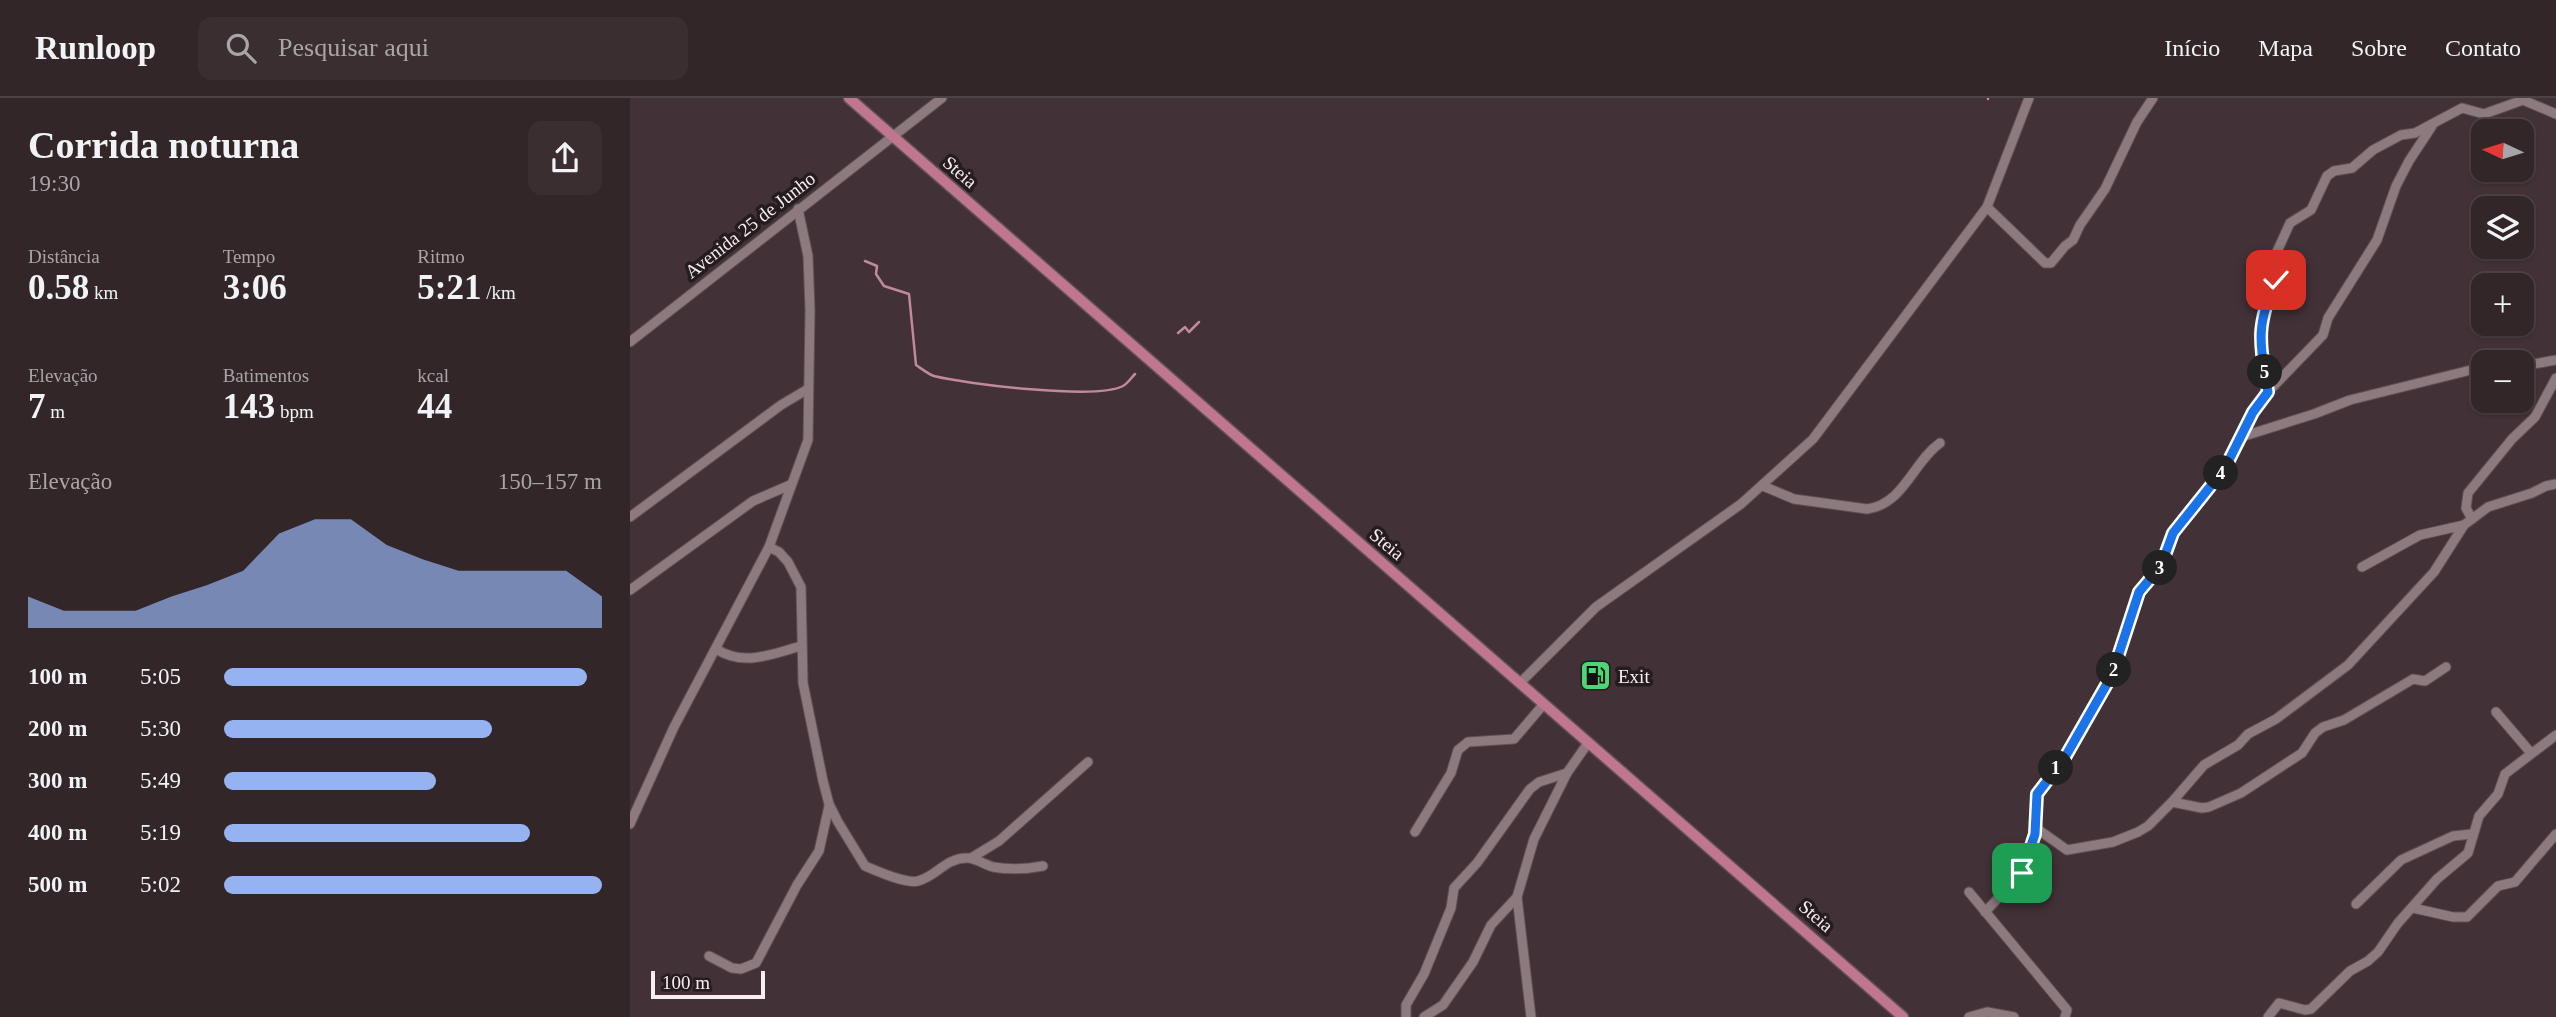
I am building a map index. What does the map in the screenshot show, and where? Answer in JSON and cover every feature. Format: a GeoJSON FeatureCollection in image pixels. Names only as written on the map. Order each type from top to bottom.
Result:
{"type":"FeatureCollection","features":[{"type":"Feature","properties":{"kind":"main road","name":"Steia"},"geometry":{"type":"LineString","coordinates":[[849,98],[1903,1017]]}},
{"type":"Feature","properties":{"kind":"street","name":"Avenida 25 de Junho"},"geometry":{"type":"LineString","coordinates":[[630,342],[942,98]]}},
{"type":"Feature","properties":{"kind":"street"},"geometry":{"type":"LineString","coordinates":[[1520,683],[1596,607],[1741,504],[1821,430],[1987,207],[2029,98]]}},
{"type":"Feature","properties":{"kind":"street"},"geometry":{"type":"LineString","coordinates":[[1987,207],[2045,263],[2052,263],[2073,240],[2105,189],[2137,122],[2153,98]]}},
{"type":"Feature","properties":{"kind":"street"},"geometry":{"type":"LineString","coordinates":[[2268,392],[2259,334],[2262,314],[2276,280],[2275,256],[2284,232],[2290,223],[2311,210],[2328,176],[2334,171],[2352,169],[2373,150],[2401,135],[2415,133],[2462,108],[2484,114],[2519,100],[2556,114]]}},
{"type":"Feature","properties":{"kind":"street"},"geometry":{"type":"LineString","coordinates":[[1985,912],[2022,873],[2036,828],[2037,794],[2064,759],[2112,675],[2139,592],[2157,571],[2173,533],[2225,468],[2253,412],[2268,392],[2323,335],[2328,318],[2377,240],[2396,186],[2431,125]]}},
{"type":"Feature","properties":{"kind":"street"},"geometry":{"type":"LineString","coordinates":[[630,824],[674,727],[769,547],[808,440],[808,256],[798,209]]}},
{"type":"Feature","properties":{"kind":"street"},"geometry":{"type":"LineString","coordinates":[[2534,364],[2556,360]]}},
{"type":"Feature","properties":{"kind":"street"},"geometry":{"type":"LineString","coordinates":[[2241,437],[2350,400],[2471,370]]}},
{"type":"Feature","properties":{"kind":"street"},"geometry":{"type":"LineString","coordinates":[[2468,522],[2468,493],[2512,439],[2535,417],[2556,378]]}},
{"type":"Feature","properties":{"kind":"street"},"geometry":{"type":"LineString","coordinates":[[630,517],[781,405],[808,389]]}},
{"type":"Feature","properties":{"kind":"street"},"geometry":{"type":"LineString","coordinates":[[1763,486],[1794,499],[1867,509],[1878,507],[1890,500],[1940,443]]}},
{"type":"Feature","properties":{"kind":"street"},"geometry":{"type":"LineString","coordinates":[[2036,828],[2067,850],[2108,844],[2138,832],[2172,802],[2204,765],[2238,745],[2248,734],[2276,719],[2348,665],[2434,572],[2468,522],[2488,507],[2556,484]]}},
{"type":"Feature","properties":{"kind":"street"},"geometry":{"type":"LineString","coordinates":[[630,590],[754,501],[790,485]]}},
{"type":"Feature","properties":{"kind":"street"},"geometry":{"type":"LineString","coordinates":[[2362,567],[2426,532],[2468,522]]}},
{"type":"Feature","properties":{"kind":"street"},"geometry":{"type":"LineString","coordinates":[[769,547],[779,552],[788,562],[801,587],[801,646],[807,707],[830,804],[865,866],[915,882],[950,861],[971,858],[999,841],[1088,762]]}},
{"type":"Feature","properties":{"kind":"street"},"geometry":{"type":"LineString","coordinates":[[716,649],[725,655],[743,660],[801,646]]}},
{"type":"Feature","properties":{"kind":"street"},"geometry":{"type":"LineString","coordinates":[[2172,802],[2202,808],[2241,793],[2302,753],[2315,733],[2323,727],[2344,720],[2413,679],[2425,681],[2446,667]]}},
{"type":"Feature","properties":{"kind":"street"},"geometry":{"type":"LineString","coordinates":[[1415,832],[1451,773],[1455,757],[1463,745],[1468,742],[1514,739],[1543,705]]}},
{"type":"Feature","properties":{"kind":"street"},"geometry":{"type":"LineString","coordinates":[[2496,712],[2531,753]]}},
{"type":"Feature","properties":{"kind":"street"},"geometry":{"type":"LineString","coordinates":[[2268,1017],[2279,1003],[2311,1009],[2350,971],[2378,952],[2398,923],[2437,879],[2468,853],[2479,816],[2498,794],[2505,774],[2556,735]]}},
{"type":"Feature","properties":{"kind":"street"},"geometry":{"type":"LineString","coordinates":[[1531,1017],[1517,897],[1534,839],[1567,773],[1588,743]]}},
{"type":"Feature","properties":{"kind":"street"},"geometry":{"type":"LineString","coordinates":[[1406,1017],[1406,1005],[1424,974],[1451,908],[1457,883],[1477,863],[1530,789],[1539,782],[1567,773]]}},
{"type":"Feature","properties":{"kind":"street"},"geometry":{"type":"LineString","coordinates":[[709,956],[732,968],[741,969],[756,963],[797,885],[820,851],[830,804]]}},
{"type":"Feature","properties":{"kind":"street"},"geometry":{"type":"LineString","coordinates":[[2356,904],[2401,860],[2453,836],[2472,834]]}},
{"type":"Feature","properties":{"kind":"street"},"geometry":{"type":"LineString","coordinates":[[2413,908],[2453,917],[2467,917],[2498,886],[2515,882],[2556,834]]}},
{"type":"Feature","properties":{"kind":"street"},"geometry":{"type":"LineString","coordinates":[[971,858],[990,866],[1004,868],[1043,866]]}},
{"type":"Feature","properties":{"kind":"street"},"geometry":{"type":"LineString","coordinates":[[1969,892],[2067,1010],[2065,1017]]}},
{"type":"Feature","properties":{"kind":"street"},"geometry":{"type":"LineString","coordinates":[[1424,1017],[1443,1004],[1474,962],[1491,925],[1517,897]]}},
{"type":"Feature","properties":{"kind":"street"},"geometry":{"type":"LineString","coordinates":[[1969,1017],[1987,1012],[2014,1017]]}},
{"type":"Feature","properties":{"kind":"waterway"},"geometry":{"type":"LineString","coordinates":[[865,261],[877,266],[876,274],[884,286],[909,294],[916,365],[932,375],[1001,386],[1087,391],[1123,386],[1135,374]]}},
{"type":"Feature","properties":{"kind":"waterway"},"geometry":{"type":"LineString","coordinates":[[1178,333],[1185,327],[1189,332],[1199,322]]}},
{"type":"Feature","properties":{"kind":"place","name":"Exit"},"geometry":{"type":"Point","coordinates":[1595,676]}},
{"type":"Feature","properties":{"kind":"route"},"geometry":{"type":"LineString","coordinates":[[2022,873],[2035,834],[2037,794],[2064,759],[2112,675],[2136,596],[2161,566],[2173,533],[2225,468],[2253,412],[2268,392],[2259,334],[2262,314],[2276,280]]}}]}
